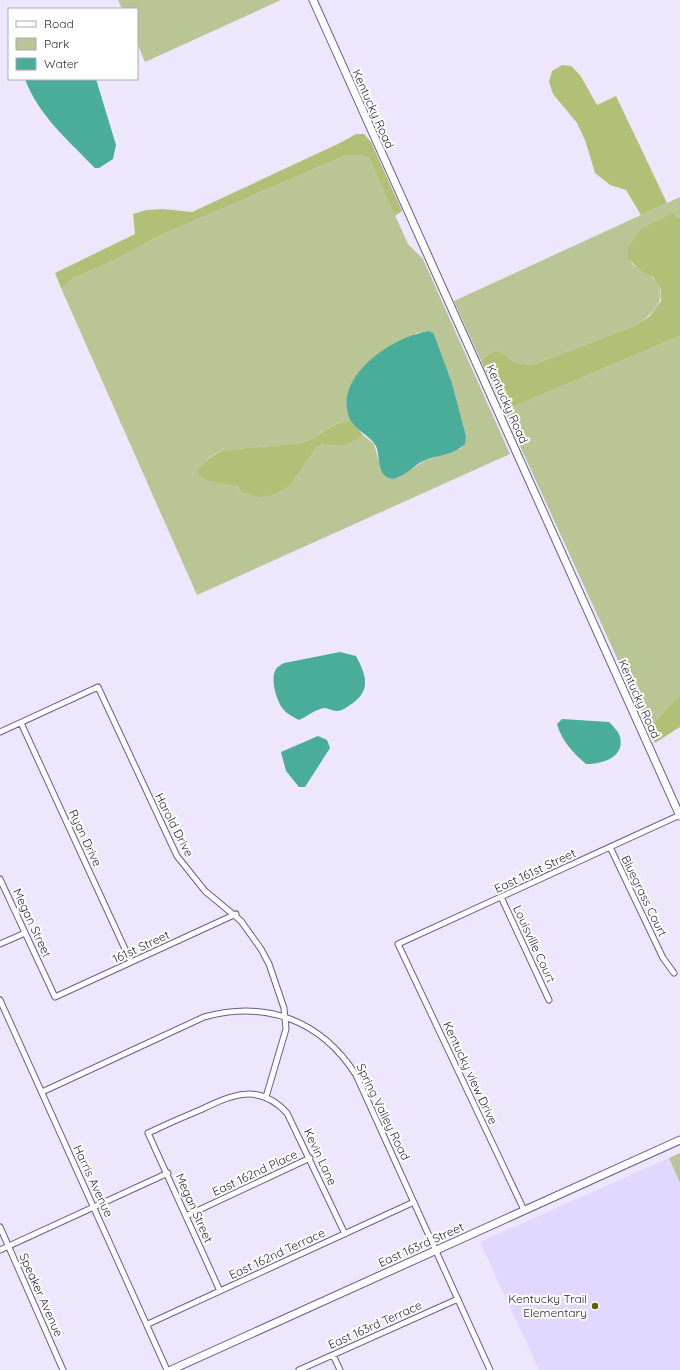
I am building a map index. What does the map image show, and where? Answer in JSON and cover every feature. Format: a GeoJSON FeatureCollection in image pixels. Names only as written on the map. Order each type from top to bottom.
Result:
{"type":"FeatureCollection","features":[{"type":"Feature","properties":{"kind":"street","name":"Kentucky Road"},"geometry":{"type":"LineString","coordinates":[[313,0],[680,816]]}},
{"type":"Feature","properties":{"kind":"street","name":"Harold Drive"},"geometry":{"type":"LineString","coordinates":[[21,722],[98,687],[177,856],[206,891],[236,914],[252,934],[269,964],[286,1017]]}},
{"type":"Feature","properties":{"kind":"street"},"geometry":{"type":"LineString","coordinates":[[0,732],[21,722]]}},
{"type":"Feature","properties":{"kind":"street","name":"Ryan Drive"},"geometry":{"type":"LineString","coordinates":[[21,722],[131,962]]}},
{"type":"Feature","properties":{"kind":"street","name":"East 161st Street"},"geometry":{"type":"LineString","coordinates":[[398,944],[680,816]]}},
{"type":"Feature","properties":{"kind":"street","name":"Bluegrass Court"},"geometry":{"type":"LineString","coordinates":[[610,847],[663,958],[674,973]]}},
{"type":"Feature","properties":{"kind":"street","name":"Megan Street"},"geometry":{"type":"LineString","coordinates":[[0,879],[55,997]]}},
{"type":"Feature","properties":{"kind":"street","name":"Louisville Court"},"geometry":{"type":"LineString","coordinates":[[501,897],[549,1000]]}},
{"type":"Feature","properties":{"kind":"street","name":"161st Street"},"geometry":{"type":"LineString","coordinates":[[55,997],[236,914]]}},
{"type":"Feature","properties":{"kind":"street"},"geometry":{"type":"LineString","coordinates":[[0,944],[25,933]]}},
{"type":"Feature","properties":{"kind":"street","name":"Kentucky view Drive"},"geometry":{"type":"LineString","coordinates":[[398,944],[524,1210]]}},
{"type":"Feature","properties":{"kind":"street","name":"Harris Avenue"},"geometry":{"type":"LineString","coordinates":[[0,1000],[148,1324],[167,1370]]}},
{"type":"Feature","properties":{"kind":"street","name":"Spring Valley Road"},"geometry":{"type":"LineString","coordinates":[[42,1092],[204,1017],[230,1011],[246,1010],[272,1013],[286,1017],[319,1034],[339,1052],[356,1075],[490,1370]]}},
{"type":"Feature","properties":{"kind":"street"},"geometry":{"type":"LineString","coordinates":[[266,1097],[284,1039],[286,1017]]}},
{"type":"Feature","properties":{"kind":"street","name":"Kevin Lane"},"geometry":{"type":"LineString","coordinates":[[148,1133],[228,1097],[245,1093],[266,1097],[287,1113],[310,1158],[345,1234]]}},
{"type":"Feature","properties":{"kind":"street","name":"Megan Street"},"geometry":{"type":"LineString","coordinates":[[148,1133],[220,1291]]}},
{"type":"Feature","properties":{"kind":"street","name":"East 163rd Street"},"geometry":{"type":"LineString","coordinates":[[171,1370],[680,1140]]}},
{"type":"Feature","properties":{"kind":"street","name":"East 162nd Place"},"geometry":{"type":"LineString","coordinates":[[186,1216],[310,1158]]}},
{"type":"Feature","properties":{"kind":"street"},"geometry":{"type":"LineString","coordinates":[[0,1250],[168,1174]]}},
{"type":"Feature","properties":{"kind":"street","name":"East 162nd Terrace"},"geometry":{"type":"LineString","coordinates":[[148,1324],[414,1202]]}},
{"type":"Feature","properties":{"kind":"street","name":"Speaker Avenue"},"geometry":{"type":"LineString","coordinates":[[0,1228],[63,1370]]}},
{"type":"Feature","properties":{"kind":"street","name":"East 163rd Terrace"},"geometry":{"type":"LineString","coordinates":[[299,1370],[458,1299]]}},
{"type":"Feature","properties":{"kind":"street"},"geometry":{"type":"LineString","coordinates":[[333,1355],[340,1370]]}},
{"type":"Feature","properties":{"kind":"shaded area"},"geometry":{"type":"Polygon","coordinates":[[[562,65],[571,66],[580,75],[597,105],[616,96],[667,203],[641,215],[626,190],[610,185],[595,173],[585,140],[577,123],[553,94],[549,82],[552,71],[562,65]]]}},
{"type":"Feature","properties":{"kind":"shaded area"},"geometry":{"type":"Polygon","coordinates":[[[356,134],[364,134],[371,142],[402,211],[395,216],[369,158],[360,155],[345,156],[161,235],[113,261],[74,278],[61,288],[55,273],[135,234],[133,214],[146,210],[163,209],[192,212],[342,142],[356,134]]]}},
{"type":"Feature","properties":{"kind":"shaded area"},"geometry":{"type":"Polygon","coordinates":[[[674,213],[680,219],[680,336],[504,411],[481,361],[493,352],[499,351],[518,363],[532,365],[634,326],[650,316],[661,301],[661,290],[653,277],[638,269],[628,258],[628,247],[642,228],[674,213]]]}},
{"type":"Feature","properties":{"kind":"shaded area"},"geometry":{"type":"Polygon","coordinates":[[[351,420],[363,435],[358,439],[343,445],[323,444],[317,447],[291,484],[283,491],[272,495],[260,497],[243,493],[237,486],[209,481],[199,475],[198,471],[204,463],[214,455],[226,450],[301,443],[310,440],[336,424],[351,420]]]}},
{"type":"Feature","properties":{"kind":"shaded area"},"geometry":{"type":"Polygon","coordinates":[[[680,694],[680,727],[655,743],[649,728],[680,694]]]}},
{"type":"Feature","properties":{"kind":"shaded area","name":"Kentucky Trail Elementary"},"geometry":{"type":"Polygon","coordinates":[[[669,1158],[680,1183],[680,1370],[539,1370],[480,1242],[669,1158]]]}},
{"type":"Feature","properties":{"kind":"green space"},"geometry":{"type":"Polygon","coordinates":[[[118,0],[281,0],[145,62],[138,45],[138,8],[122,8],[118,0]]]}},
{"type":"Feature","properties":{"kind":"green space"},"geometry":{"type":"Polygon","coordinates":[[[360,155],[369,158],[408,244],[423,259],[510,454],[197,595],[61,288],[74,278],[113,261],[161,235],[345,156],[360,155]],[[429,331],[416,333],[349,417],[351,420],[336,424],[310,440],[301,443],[226,450],[216,453],[206,460],[244,493],[272,495],[283,491],[291,484],[317,447],[328,443],[352,440],[363,435],[374,444],[381,469],[398,478],[424,461],[462,448],[466,436],[452,383],[435,337],[429,331]]]}},
{"type":"Feature","properties":{"kind":"green space"},"geometry":{"type":"Polygon","coordinates":[[[680,197],[680,219],[674,213],[628,247],[633,265],[649,274],[658,285],[661,292],[657,305],[647,317],[634,326],[532,365],[518,363],[499,351],[493,352],[481,361],[454,301],[680,197]]]}},
{"type":"Feature","properties":{"kind":"green space"},"geometry":{"type":"Polygon","coordinates":[[[680,336],[680,694],[649,728],[504,411],[680,336]]]}},
{"type":"Feature","properties":{"kind":"green space"},"geometry":{"type":"Polygon","coordinates":[[[680,1153],[680,1183],[669,1158],[680,1153]]]}},
{"type":"Feature","properties":{"kind":"water"},"geometry":{"type":"Polygon","coordinates":[[[25,80],[96,80],[116,145],[113,159],[99,168],[95,168],[55,127],[46,116],[25,80]]]}},
{"type":"Feature","properties":{"kind":"water"},"geometry":{"type":"Polygon","coordinates":[[[429,331],[433,333],[435,337],[452,383],[466,436],[465,444],[461,448],[451,453],[419,463],[398,478],[389,478],[382,473],[376,446],[370,438],[355,426],[349,417],[347,401],[350,387],[358,373],[370,360],[384,349],[415,334],[429,331]]]}},
{"type":"Feature","properties":{"kind":"water"},"geometry":{"type":"Polygon","coordinates":[[[340,652],[356,656],[362,669],[365,686],[359,698],[339,711],[324,708],[299,720],[292,717],[280,705],[276,695],[274,673],[277,668],[284,663],[340,652]]]}},
{"type":"Feature","properties":{"kind":"water"},"geometry":{"type":"Polygon","coordinates":[[[562,719],[609,722],[616,729],[620,737],[621,744],[616,755],[599,763],[586,764],[572,751],[562,736],[557,724],[562,719]]]}},
{"type":"Feature","properties":{"kind":"water"},"geometry":{"type":"Polygon","coordinates":[[[318,736],[327,740],[330,748],[305,787],[299,787],[286,771],[281,752],[318,736]]]}},
{"type":"Feature","properties":{"kind":"place","name":"Kentucky Trail Elementary"},"geometry":{"type":"Point","coordinates":[595,1306]}}]}
